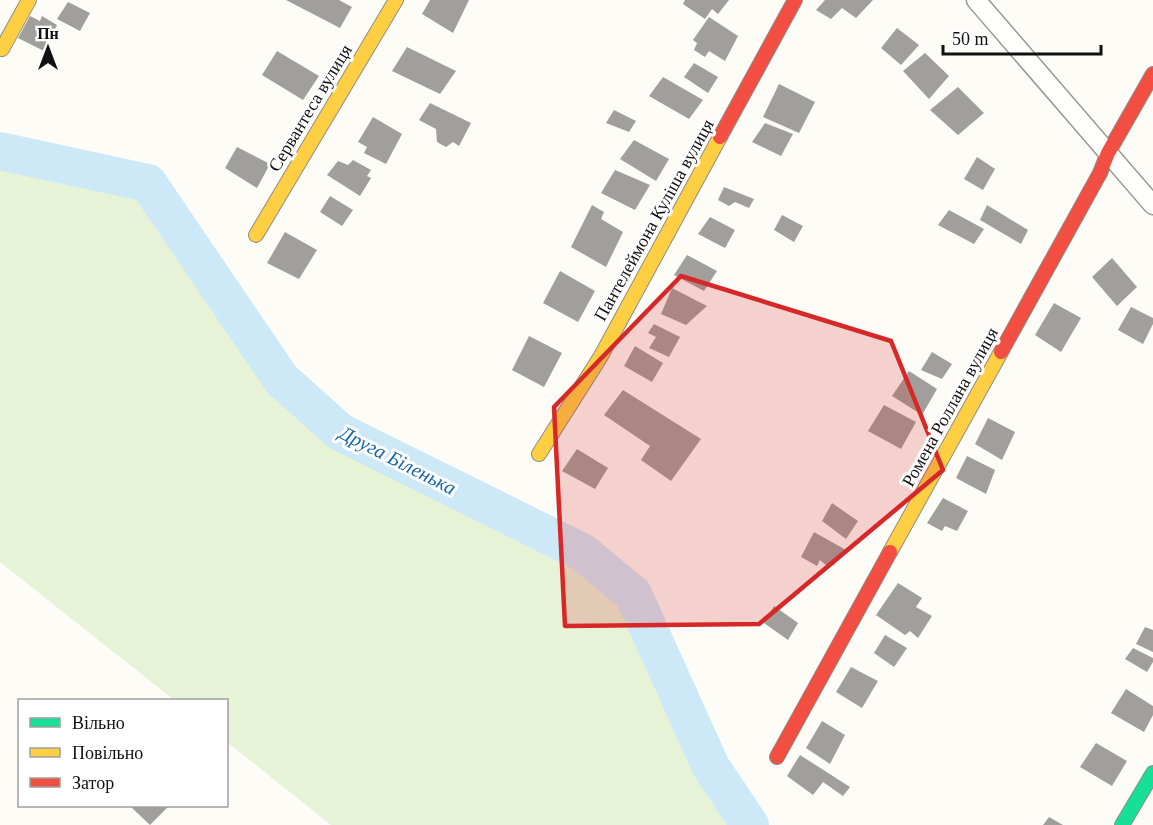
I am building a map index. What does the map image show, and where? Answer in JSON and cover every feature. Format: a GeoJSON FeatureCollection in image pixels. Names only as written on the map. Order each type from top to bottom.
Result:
{"type":"FeatureCollection","features":[{"type":"Feature","properties":{"kind":"street"},"geometry":{"type":"LineString","coordinates":[[2,49],[29,0]]}},
{"type":"Feature","properties":{"kind":"street","name":"Сервантеса вулиця"},"geometry":{"type":"LineString","coordinates":[[256,235],[396,0]]}},
{"type":"Feature","properties":{"kind":"street","name":"Пантелеймона Куліша вулиця"},"geometry":{"type":"LineString","coordinates":[[539,454],[601,356],[795,0]]}},
{"type":"Feature","properties":{"kind":"street"},"geometry":{"type":"LineString","coordinates":[[976,0],[1153,205]]}},
{"type":"Feature","properties":{"kind":"street","name":"Ромена Роллана вулиця"},"geometry":{"type":"LineString","coordinates":[[777,757],[1153,74]]}},
{"type":"Feature","properties":{"kind":"street"},"geometry":{"type":"LineString","coordinates":[[1122,825],[1153,773]]}},
{"type":"Feature","properties":{"kind":"highlighted area"},"geometry":{"type":"Polygon","coordinates":[[[681,276],[891,341],[943,470],[759,624],[565,626],[554,407],[681,276]]]}},
{"type":"Feature","properties":{"kind":"green space"},"geometry":{"type":"Polygon","coordinates":[[[0,151],[148,183],[281,379],[340,432],[582,552],[633,594],[711,767],[750,825],[331,825],[228,743],[228,699],[173,699],[0,562],[0,151]]]}},
{"type":"Feature","properties":{"kind":"building"},"geometry":{"type":"Polygon","coordinates":[[[286,0],[339,0],[352,7],[340,28],[286,0]]]}},
{"type":"Feature","properties":{"kind":"building"},"geometry":{"type":"Polygon","coordinates":[[[430,0],[469,0],[453,33],[422,14],[430,0]]]}},
{"type":"Feature","properties":{"kind":"building"},"geometry":{"type":"Polygon","coordinates":[[[685,0],[729,0],[718,14],[712,9],[705,19],[683,4],[685,0]]]}},
{"type":"Feature","properties":{"kind":"building"},"geometry":{"type":"Polygon","coordinates":[[[825,0],[873,0],[856,18],[842,8],[831,19],[816,10],[825,0]]]}},
{"type":"Feature","properties":{"kind":"building"},"geometry":{"type":"Polygon","coordinates":[[[68,2],[90,13],[80,31],[57,19],[68,2]]]}},
{"type":"Feature","properties":{"kind":"building"},"geometry":{"type":"Polygon","coordinates":[[[30,16],[40,21],[42,16],[57,25],[44,51],[18,38],[30,16]]]}},
{"type":"Feature","properties":{"kind":"building"},"geometry":{"type":"Polygon","coordinates":[[[709,17],[738,36],[725,61],[709,51],[705,57],[694,50],[697,43],[693,40],[709,17]]]}},
{"type":"Feature","properties":{"kind":"building"},"geometry":{"type":"Polygon","coordinates":[[[897,28],[919,45],[901,65],[881,48],[897,28]]]}},
{"type":"Feature","properties":{"kind":"building"},"geometry":{"type":"Polygon","coordinates":[[[407,47],[456,71],[440,94],[392,71],[407,47]]]}},
{"type":"Feature","properties":{"kind":"building"},"geometry":{"type":"Polygon","coordinates":[[[277,51],[319,76],[303,100],[262,75],[277,51]]]}},
{"type":"Feature","properties":{"kind":"building"},"geometry":{"type":"Polygon","coordinates":[[[925,53],[949,76],[929,99],[903,71],[925,53]]]}},
{"type":"Feature","properties":{"kind":"building"},"geometry":{"type":"Polygon","coordinates":[[[694,63],[718,77],[708,93],[684,77],[694,63]]]}},
{"type":"Feature","properties":{"kind":"building"},"geometry":{"type":"Polygon","coordinates":[[[663,77],[703,100],[689,119],[649,96],[663,77]]]}},
{"type":"Feature","properties":{"kind":"building"},"geometry":{"type":"Polygon","coordinates":[[[779,84],[815,102],[799,133],[763,117],[779,84]]]}},
{"type":"Feature","properties":{"kind":"building"},"geometry":{"type":"Polygon","coordinates":[[[958,87],[984,113],[958,135],[930,110],[958,87]]]}},
{"type":"Feature","properties":{"kind":"building"},"geometry":{"type":"Polygon","coordinates":[[[430,103],[471,123],[459,146],[453,142],[446,147],[437,142],[436,129],[419,120],[430,103]]]}},
{"type":"Feature","properties":{"kind":"building"},"geometry":{"type":"Polygon","coordinates":[[[614,110],[636,121],[629,132],[606,123],[614,110]]]}},
{"type":"Feature","properties":{"kind":"building"},"geometry":{"type":"Polygon","coordinates":[[[373,117],[402,134],[386,164],[364,153],[367,147],[358,142],[373,117]]]}},
{"type":"Feature","properties":{"kind":"building"},"geometry":{"type":"Polygon","coordinates":[[[765,123],[793,134],[781,156],[752,142],[765,123]]]}},
{"type":"Feature","properties":{"kind":"building"},"geometry":{"type":"Polygon","coordinates":[[[634,140],[669,159],[656,181],[620,159],[634,140]]]}},
{"type":"Feature","properties":{"kind":"building"},"geometry":{"type":"Polygon","coordinates":[[[237,147],[270,164],[257,188],[225,168],[237,147]]]}},
{"type":"Feature","properties":{"kind":"building"},"geometry":{"type":"Polygon","coordinates":[[[977,157],[995,169],[983,190],[964,179],[977,157]]]}},
{"type":"Feature","properties":{"kind":"building"},"geometry":{"type":"Polygon","coordinates":[[[353,160],[371,170],[367,176],[371,178],[360,196],[327,175],[338,161],[348,165],[353,160]]]}},
{"type":"Feature","properties":{"kind":"building"},"geometry":{"type":"Polygon","coordinates":[[[615,170],[650,185],[635,210],[601,193],[615,170]]]}},
{"type":"Feature","properties":{"kind":"building"},"geometry":{"type":"Polygon","coordinates":[[[724,187],[754,199],[749,208],[735,202],[729,206],[718,200],[724,187]]]}},
{"type":"Feature","properties":{"kind":"building"},"geometry":{"type":"Polygon","coordinates":[[[330,196],[353,210],[342,226],[320,212],[330,196]]]}},
{"type":"Feature","properties":{"kind":"building"},"geometry":{"type":"Polygon","coordinates":[[[592,205],[604,212],[601,219],[623,232],[606,267],[571,247],[592,205]]]}},
{"type":"Feature","properties":{"kind":"building"},"geometry":{"type":"Polygon","coordinates":[[[987,205],[1028,230],[1021,244],[980,220],[987,205]]]}},
{"type":"Feature","properties":{"kind":"building"},"geometry":{"type":"Polygon","coordinates":[[[949,210],[984,229],[974,244],[938,225],[949,210]]]}},
{"type":"Feature","properties":{"kind":"building"},"geometry":{"type":"Polygon","coordinates":[[[782,215],[803,226],[794,242],[774,230],[782,215]]]}},
{"type":"Feature","properties":{"kind":"building"},"geometry":{"type":"Polygon","coordinates":[[[710,217],[735,230],[725,248],[698,234],[710,217]]]}},
{"type":"Feature","properties":{"kind":"building"},"geometry":{"type":"Polygon","coordinates":[[[285,232],[317,250],[299,279],[267,263],[285,232]]]}},
{"type":"Feature","properties":{"kind":"building"},"geometry":{"type":"Polygon","coordinates":[[[687,255],[717,271],[704,291],[674,275],[687,255]]]}},
{"type":"Feature","properties":{"kind":"building"},"geometry":{"type":"Polygon","coordinates":[[[1112,258],[1137,287],[1117,306],[1092,277],[1112,258]]]}},
{"type":"Feature","properties":{"kind":"building"},"geometry":{"type":"Polygon","coordinates":[[[560,271],[595,291],[578,322],[543,303],[560,271]]]}},
{"type":"Feature","properties":{"kind":"building"},"geometry":{"type":"Polygon","coordinates":[[[672,288],[707,306],[686,325],[661,314],[672,288]]]}},
{"type":"Feature","properties":{"kind":"building"},"geometry":{"type":"Polygon","coordinates":[[[1054,303],[1081,318],[1061,352],[1035,335],[1054,303]]]}},
{"type":"Feature","properties":{"kind":"building"},"geometry":{"type":"Polygon","coordinates":[[[1131,307],[1153,318],[1153,324],[1143,344],[1118,330],[1131,307]]]}},
{"type":"Feature","properties":{"kind":"building"},"geometry":{"type":"Polygon","coordinates":[[[654,324],[680,337],[669,357],[649,348],[656,337],[648,333],[654,324]]]}},
{"type":"Feature","properties":{"kind":"building"},"geometry":{"type":"Polygon","coordinates":[[[529,336],[562,353],[544,387],[512,370],[529,336]]]}},
{"type":"Feature","properties":{"kind":"building"},"geometry":{"type":"Polygon","coordinates":[[[635,346],[663,363],[652,382],[624,366],[635,346]]]}},
{"type":"Feature","properties":{"kind":"building"},"geometry":{"type":"Polygon","coordinates":[[[932,352],[952,364],[942,379],[921,370],[932,352]]]}},
{"type":"Feature","properties":{"kind":"building"},"geometry":{"type":"Polygon","coordinates":[[[909,371],[937,389],[922,415],[892,396],[909,371]]]}},
{"type":"Feature","properties":{"kind":"building"},"geometry":{"type":"Polygon","coordinates":[[[623,390],[701,439],[671,481],[641,460],[650,446],[604,415],[623,390]]]}},
{"type":"Feature","properties":{"kind":"building"},"geometry":{"type":"Polygon","coordinates":[[[884,405],[916,422],[901,449],[868,431],[884,405]]]}},
{"type":"Feature","properties":{"kind":"building"},"geometry":{"type":"Polygon","coordinates":[[[988,418],[1015,432],[1002,460],[975,444],[988,418]]]}},
{"type":"Feature","properties":{"kind":"building"},"geometry":{"type":"Polygon","coordinates":[[[577,449],[608,468],[595,489],[562,471],[577,449]]]}},
{"type":"Feature","properties":{"kind":"building"},"geometry":{"type":"Polygon","coordinates":[[[967,456],[995,470],[986,494],[956,478],[967,456]]]}},
{"type":"Feature","properties":{"kind":"building"},"geometry":{"type":"Polygon","coordinates":[[[943,498],[968,511],[957,531],[945,526],[942,531],[927,523],[943,498]]]}},
{"type":"Feature","properties":{"kind":"building"},"geometry":{"type":"Polygon","coordinates":[[[832,503],[858,521],[846,539],[822,521],[832,503]]]}},
{"type":"Feature","properties":{"kind":"building"},"geometry":{"type":"Polygon","coordinates":[[[814,532],[846,550],[834,565],[827,566],[820,560],[817,566],[801,557],[814,532]]]}},
{"type":"Feature","properties":{"kind":"building"},"geometry":{"type":"Polygon","coordinates":[[[898,583],[922,598],[916,607],[932,616],[918,638],[910,631],[905,635],[876,615],[898,583]]]}},
{"type":"Feature","properties":{"kind":"building"},"geometry":{"type":"Polygon","coordinates":[[[774,606],[798,623],[788,640],[764,623],[774,606]]]}},
{"type":"Feature","properties":{"kind":"building"},"geometry":{"type":"Polygon","coordinates":[[[1145,627],[1153,630],[1153,652],[1136,644],[1145,627]]]}},
{"type":"Feature","properties":{"kind":"building"},"geometry":{"type":"Polygon","coordinates":[[[885,635],[907,648],[894,667],[874,653],[885,635]]]}},
{"type":"Feature","properties":{"kind":"building"},"geometry":{"type":"Polygon","coordinates":[[[1133,648],[1153,658],[1147,672],[1125,659],[1133,648]]]}},
{"type":"Feature","properties":{"kind":"building"},"geometry":{"type":"Polygon","coordinates":[[[851,667],[878,681],[862,708],[836,692],[851,667]]]}},
{"type":"Feature","properties":{"kind":"building"},"geometry":{"type":"Polygon","coordinates":[[[1126,689],[1153,706],[1153,715],[1144,732],[1111,713],[1126,689]]]}},
{"type":"Feature","properties":{"kind":"building"},"geometry":{"type":"Polygon","coordinates":[[[822,721],[845,735],[830,764],[806,748],[822,721]]]}},
{"type":"Feature","properties":{"kind":"building"},"geometry":{"type":"Polygon","coordinates":[[[1096,743],[1127,761],[1112,786],[1080,767],[1096,743]]]}},
{"type":"Feature","properties":{"kind":"building"},"geometry":{"type":"Polygon","coordinates":[[[800,755],[850,787],[843,796],[823,782],[813,795],[787,776],[800,755]]]}},
{"type":"Feature","properties":{"kind":"building"},"geometry":{"type":"Polygon","coordinates":[[[131,807],[168,807],[150,825],[131,807]]]}},
{"type":"Feature","properties":{"kind":"building"},"geometry":{"type":"Polygon","coordinates":[[[1049,817],[1063,825],[1043,825],[1049,817]]]}},
{"type":"Feature","properties":{"kind":"waterway","name":"Друга Біленька"},"geometry":{"type":"LineString","coordinates":[[0,151],[148,183],[281,379],[340,432],[582,552],[633,594],[711,767],[750,825]]}},
{"type":"Feature","properties":{"kind":"traffic: fast"},"geometry":{"type":"LineString","coordinates":[[1122,825],[1153,773]]}},
{"type":"Feature","properties":{"kind":"traffic: slow"},"geometry":{"type":"LineString","coordinates":[[2,49],[29,0]]}},
{"type":"Feature","properties":{"kind":"traffic: slow"},"geometry":{"type":"LineString","coordinates":[[256,235],[396,0]]}},
{"type":"Feature","properties":{"kind":"traffic: slow"},"geometry":{"type":"LineString","coordinates":[[539,454],[601,356],[720,137]]}},
{"type":"Feature","properties":{"kind":"traffic: slow"},"geometry":{"type":"LineString","coordinates":[[890,552],[1001,352]]}},
{"type":"Feature","properties":{"kind":"traffic: jam"},"geometry":{"type":"LineString","coordinates":[[720,137],[795,0]]}},
{"type":"Feature","properties":{"kind":"traffic: jam"},"geometry":{"type":"LineString","coordinates":[[1001,352],[1153,74]]}},
{"type":"Feature","properties":{"kind":"traffic: jam"},"geometry":{"type":"LineString","coordinates":[[777,757],[890,552]]}}]}
